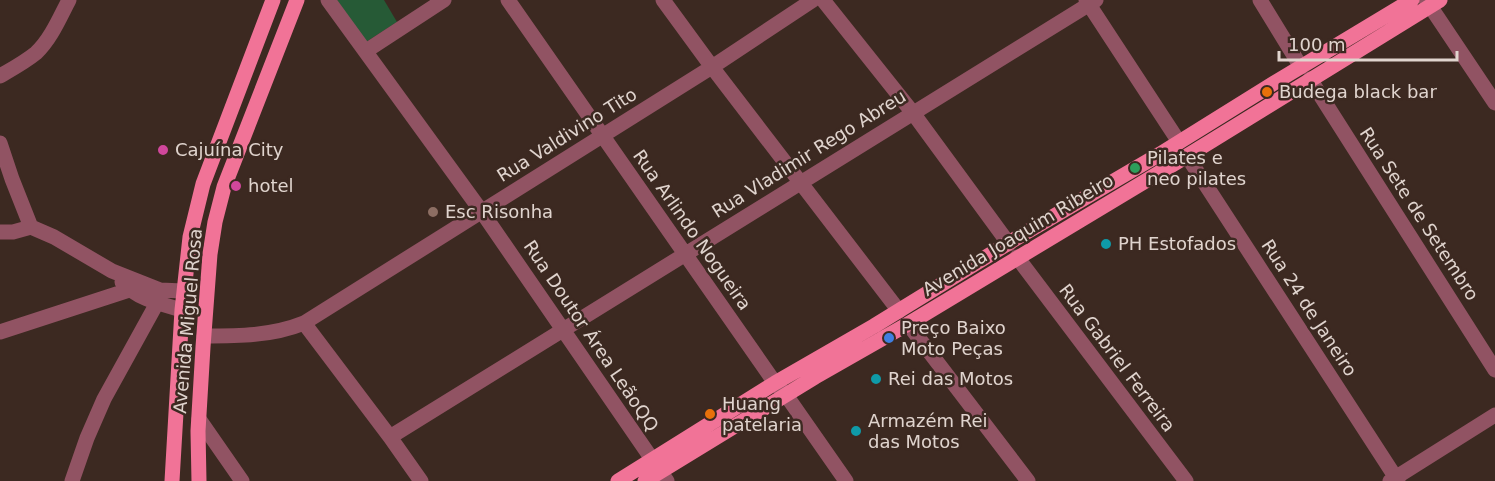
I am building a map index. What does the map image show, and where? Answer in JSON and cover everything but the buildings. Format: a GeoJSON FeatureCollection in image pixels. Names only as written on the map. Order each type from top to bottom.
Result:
{"type":"FeatureCollection","features":[{"type":"Feature","properties":{"kind":"main road","name":"Avenida Miguel Rosa"},"geometry":{"type":"LineString","coordinates":[[172,481],[183,291],[190,237],[203,184],[273,0]]}},
{"type":"Feature","properties":{"kind":"main road","name":"Avenida Miguel Rosa"},"geometry":{"type":"LineString","coordinates":[[199,481],[199,419],[204,336],[210,254],[215,222],[224,187],[297,0]]}},
{"type":"Feature","properties":{"kind":"main road","name":"Avenida Joaquim Ribeiro"},"geometry":{"type":"LineString","coordinates":[[645,481],[1187,156],[1412,0]]}},
{"type":"Feature","properties":{"kind":"main road","name":"Avenida Joaquim Ribeiro"},"geometry":{"type":"LineString","coordinates":[[618,481],[660,471],[775,383],[899,311],[1284,76],[1305,73],[1432,2]]}},
{"type":"Feature","properties":{"kind":"street"},"geometry":{"type":"LineString","coordinates":[[0,76],[25,62],[38,51],[49,37],[69,0]]}},
{"type":"Feature","properties":{"kind":"street","name":"Rua Doutor Área LeãoQQ"},"geometry":{"type":"LineString","coordinates":[[328,0],[482,212],[660,471]]}},
{"type":"Feature","properties":{"kind":"street"},"geometry":{"type":"LineString","coordinates":[[366,51],[444,0]]}},
{"type":"Feature","properties":{"kind":"street","name":"Rua Arlindo Nogueira"},"geometry":{"type":"LineString","coordinates":[[508,0],[846,481]]}},
{"type":"Feature","properties":{"kind":"street"},"geometry":{"type":"LineString","coordinates":[[663,0],[899,311]]}},
{"type":"Feature","properties":{"kind":"street","name":"Rua Valdivino Tito"},"geometry":{"type":"LineString","coordinates":[[204,336],[239,336],[277,332],[304,323],[712,67],[813,0]]}},
{"type":"Feature","properties":{"kind":"street"},"geometry":{"type":"LineString","coordinates":[[823,0],[913,113],[1009,244]]}},
{"type":"Feature","properties":{"kind":"street","name":"Rua Sete de Setembro"},"geometry":{"type":"LineString","coordinates":[[1260,0],[1495,370]]}},
{"type":"Feature","properties":{"kind":"street"},"geometry":{"type":"LineString","coordinates":[[1090,1],[1179,142]]}},
{"type":"Feature","properties":{"kind":"street","name":"Rua Vladimir Rego Abreu"},"geometry":{"type":"LineString","coordinates":[[390,437],[1090,1]]}},
{"type":"Feature","properties":{"kind":"street"},"geometry":{"type":"LineString","coordinates":[[1432,2],[1495,103]]}},
{"type":"Feature","properties":{"kind":"street"},"geometry":{"type":"LineString","coordinates":[[0,143],[31,227]]}},
{"type":"Feature","properties":{"kind":"street","name":"Rua 24 de Janeiro"},"geometry":{"type":"LineString","coordinates":[[1187,156],[1395,480]]}},
{"type":"Feature","properties":{"kind":"street"},"geometry":{"type":"LineString","coordinates":[[0,232],[13,232],[31,227],[54,237],[182,310]]}},
{"type":"Feature","properties":{"kind":"street","name":"Rua Gabriel Ferreira"},"geometry":{"type":"LineString","coordinates":[[1017,257],[1186,481]]}},
{"type":"Feature","properties":{"kind":"street"},"geometry":{"type":"LineString","coordinates":[[112,271],[129,290]]}},
{"type":"Feature","properties":{"kind":"street"},"geometry":{"type":"LineString","coordinates":[[0,332],[129,290],[159,296],[183,291]]}},
{"type":"Feature","properties":{"kind":"street"},"geometry":{"type":"LineString","coordinates":[[72,481],[104,399],[159,296]]}},
{"type":"Feature","properties":{"kind":"street"},"geometry":{"type":"LineString","coordinates":[[304,323],[421,481]]}},
{"type":"Feature","properties":{"kind":"street"},"geometry":{"type":"LineString","coordinates":[[908,324],[1028,481]]}},
{"type":"Feature","properties":{"kind":"street"},"geometry":{"type":"LineString","coordinates":[[1395,480],[1495,414]]}},
{"type":"Feature","properties":{"kind":"street"},"geometry":{"type":"LineString","coordinates":[[199,419],[242,481]]}},
{"type":"Feature","properties":{"kind":"green space"},"geometry":{"type":"Polygon","coordinates":[[[337,0],[384,0],[397,22],[366,42],[337,0]]]}},
{"type":"Feature","properties":{"kind":"place","name":"Budega black bar"},"geometry":{"type":"Point","coordinates":[1267,92]}},
{"type":"Feature","properties":{"kind":"place","name":"Cajuína City"},"geometry":{"type":"Point","coordinates":[163,150]}},
{"type":"Feature","properties":{"kind":"place","name":"Pilates e neo pilates"},"geometry":{"type":"Point","coordinates":[1135,168]}},
{"type":"Feature","properties":{"kind":"place","name":"hotel"},"geometry":{"type":"Point","coordinates":[236,186]}},
{"type":"Feature","properties":{"kind":"place","name":"Esc Risonha"},"geometry":{"type":"Point","coordinates":[433,212]}},
{"type":"Feature","properties":{"kind":"place","name":"PH Estofados"},"geometry":{"type":"Point","coordinates":[1106,244]}},
{"type":"Feature","properties":{"kind":"place","name":"Preço Baixo Moto Peças"},"geometry":{"type":"Point","coordinates":[889,338]}},
{"type":"Feature","properties":{"kind":"place","name":"Rei das Motos"},"geometry":{"type":"Point","coordinates":[876,379]}},
{"type":"Feature","properties":{"kind":"place","name":"Huang patelaria"},"geometry":{"type":"Point","coordinates":[710,414]}},
{"type":"Feature","properties":{"kind":"place","name":"Armazém Rei das Motos"},"geometry":{"type":"Point","coordinates":[856,431]}}]}
